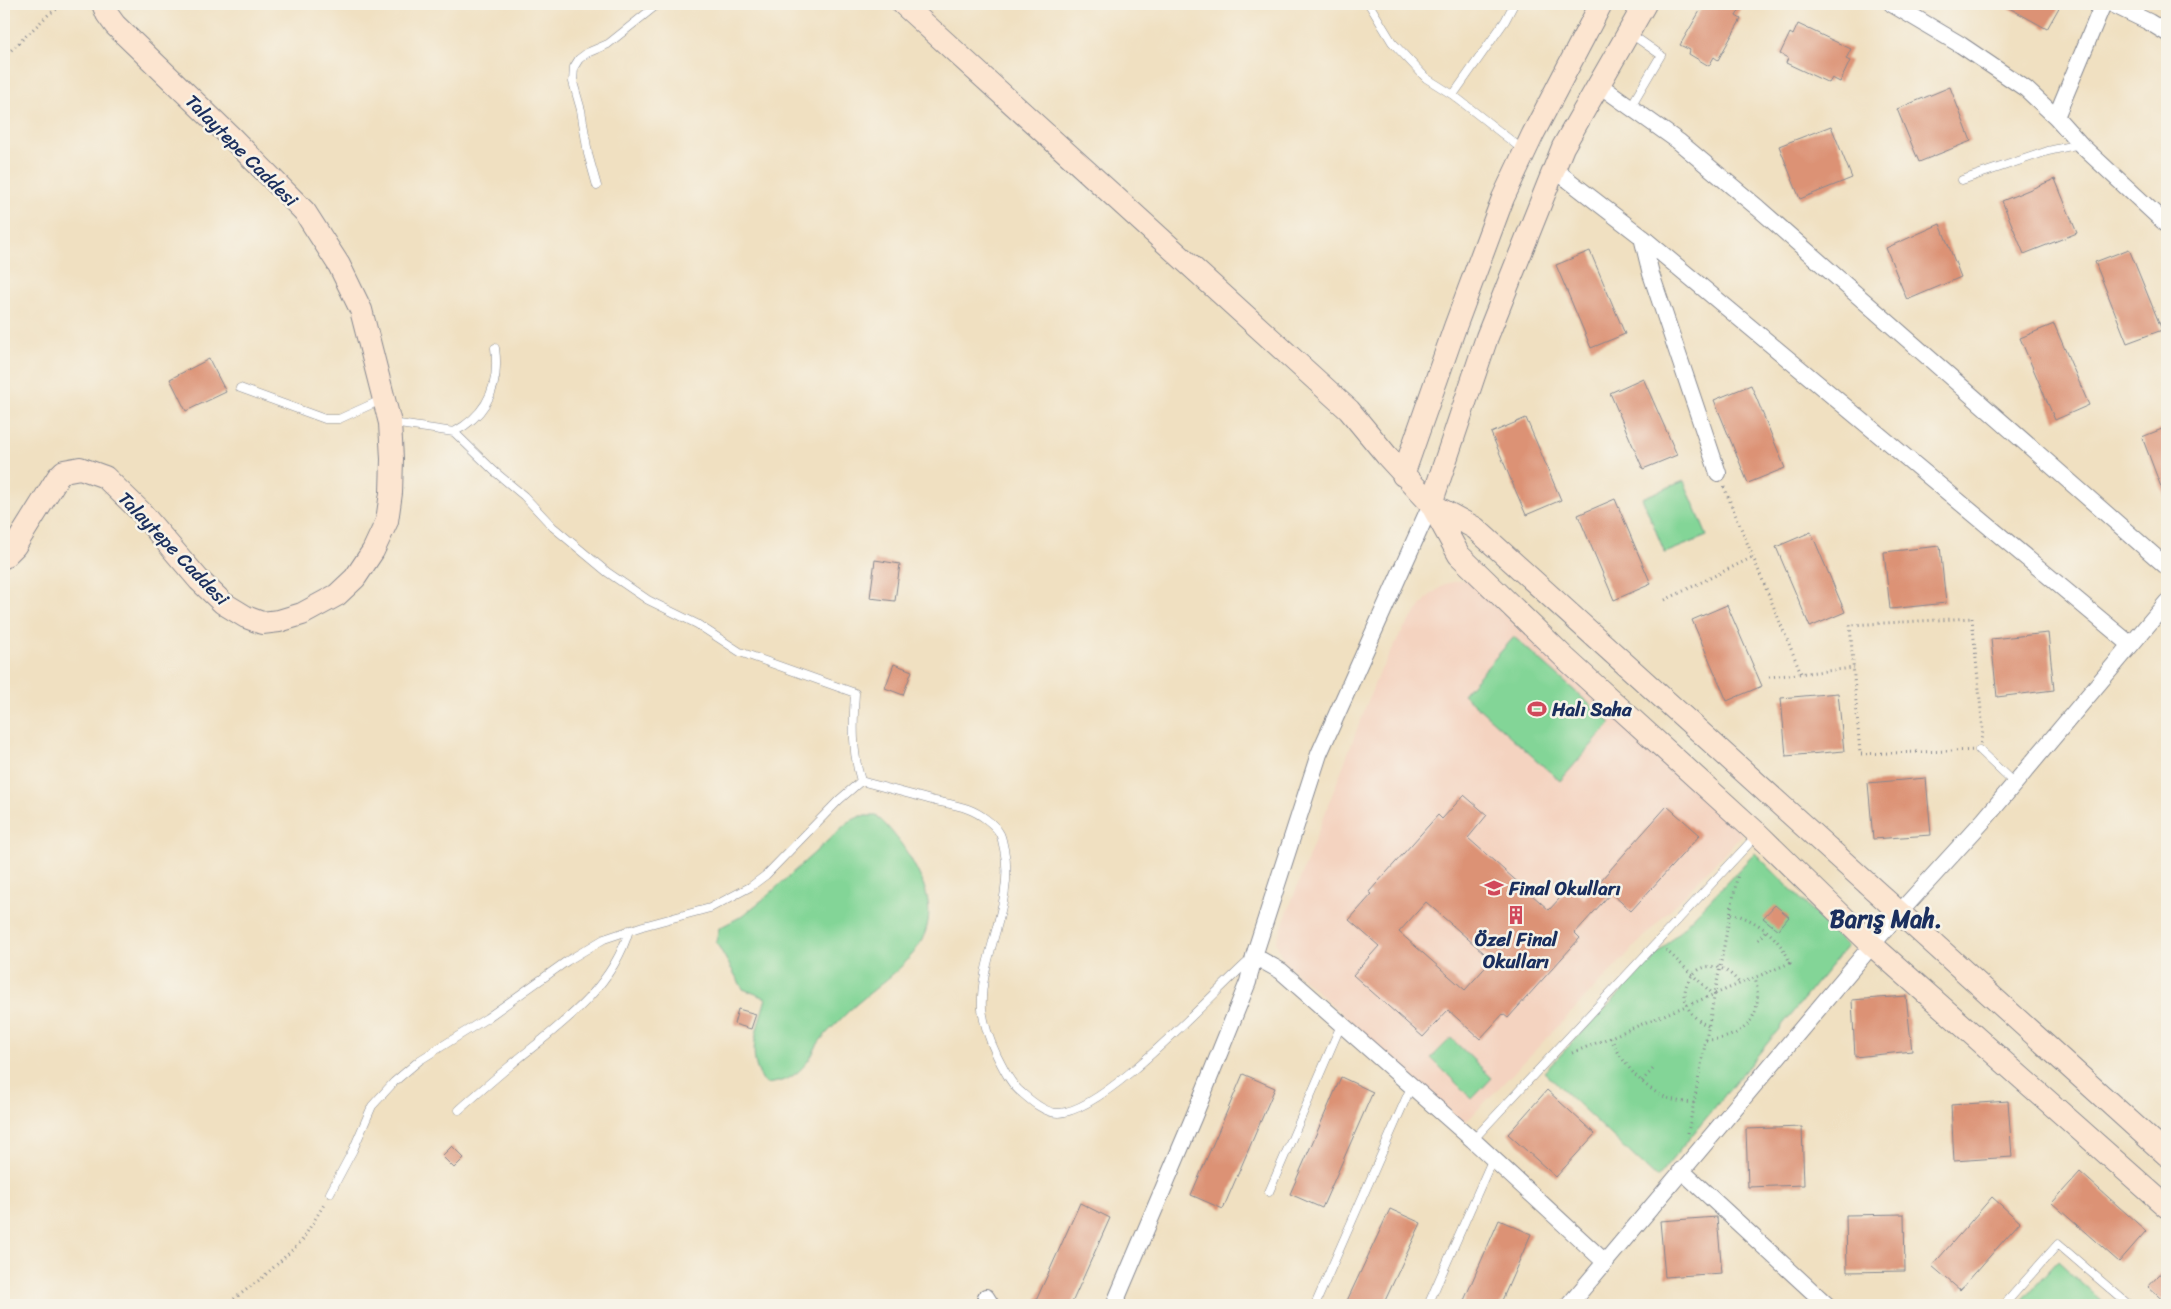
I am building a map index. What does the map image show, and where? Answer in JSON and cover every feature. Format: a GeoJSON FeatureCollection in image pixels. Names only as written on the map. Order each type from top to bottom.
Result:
{"type":"FeatureCollection","features":[{"type":"Feature","properties":{"kind":"main road","name":"Talaytepe Caddesi"},"geometry":{"type":"LineString","coordinates":[[4,557],[15,546],[58,477],[64,471],[80,468],[105,477],[120,490],[200,580],[224,604],[246,617],[262,623],[279,621],[302,614],[337,595],[355,578],[373,551],[387,521],[391,493],[390,423],[362,310],[338,264],[305,212],[232,138],[114,25],[103,4]]}},
{"type":"Feature","properties":{"kind":"main road"},"geometry":{"type":"LineString","coordinates":[[903,4],[1349,410],[1430,504],[1460,555],[1565,658],[1758,834],[1872,945],[2167,1207]]}},
{"type":"Feature","properties":{"kind":"main road"},"geometry":{"type":"LineString","coordinates":[[1404,474],[1503,198],[1524,151],[1601,4]]}},
{"type":"Feature","properties":{"kind":"main road"},"geometry":{"type":"LineString","coordinates":[[1430,504],[1487,337],[1563,147],[1645,4]]}},
{"type":"Feature","properties":{"kind":"main road"},"geometry":{"type":"LineString","coordinates":[[1430,504],[1475,528],[2167,1156]]}},
{"type":"Feature","properties":{"kind":"street"},"geometry":{"type":"LineString","coordinates":[[1892,4],[1961,45],[2026,89],[2056,117],[2080,144],[2167,225]]}},
{"type":"Feature","properties":{"kind":"street"},"geometry":{"type":"LineString","coordinates":[[2056,117],[2104,4]]}},
{"type":"Feature","properties":{"kind":"street"},"geometry":{"type":"LineString","coordinates":[[2112,4],[2167,33]]}},
{"type":"Feature","properties":{"kind":"street"},"geometry":{"type":"LineString","coordinates":[[1598,84],[1678,141],[1758,208],[2167,567]]}},
{"type":"Feature","properties":{"kind":"street"},"geometry":{"type":"LineString","coordinates":[[1554,169],[1642,237],[2131,645]]}},
{"type":"Feature","properties":{"kind":"street"},"geometry":{"type":"LineString","coordinates":[[1642,237],[1650,274],[1718,473]]}},
{"type":"Feature","properties":{"kind":"street"},"geometry":{"type":"LineString","coordinates":[[1114,1305],[1248,982],[1254,956],[1320,754],[1430,504]]}},
{"type":"Feature","properties":{"kind":"street"},"geometry":{"type":"LineString","coordinates":[[1569,1305],[1899,913],[2015,784],[2167,602]]}},
{"type":"Feature","properties":{"kind":"street"},"geometry":{"type":"LineString","coordinates":[[1254,956],[1281,971],[1473,1140],[1605,1262]]}},
{"type":"Feature","properties":{"kind":"street"},"geometry":{"type":"LineString","coordinates":[[1681,1170],[1827,1305]]}},
{"type":"Feature","properties":{"kind":"lane"},"geometry":{"type":"LineString","coordinates":[[597,186],[588,154],[574,82],[574,67],[587,53],[608,44],[658,4]]}},
{"type":"Feature","properties":{"kind":"lane"},"geometry":{"type":"LineString","coordinates":[[1369,4],[1398,48],[1426,78],[1453,94],[1524,151]]}},
{"type":"Feature","properties":{"kind":"lane"},"geometry":{"type":"LineString","coordinates":[[1453,94],[1505,21],[1514,4]]}},
{"type":"Feature","properties":{"kind":"lane"},"geometry":{"type":"LineString","coordinates":[[1629,32],[1661,55],[1631,106]]}},
{"type":"Feature","properties":{"kind":"lane"},"geometry":{"type":"LineString","coordinates":[[1962,180],[2048,151],[2080,144]]}},
{"type":"Feature","properties":{"kind":"lane"},"geometry":{"type":"LineString","coordinates":[[454,432],[468,424],[490,396],[495,385],[496,348]]}},
{"type":"Feature","properties":{"kind":"lane"},"geometry":{"type":"LineString","coordinates":[[240,388],[325,419],[339,419],[383,399]]}},
{"type":"Feature","properties":{"kind":"lane"},"geometry":{"type":"LineString","coordinates":[[390,423],[454,432],[494,472],[524,496],[554,527],[607,572],[648,600],[697,624],[740,652],[855,693],[854,752],[862,782]]}},
{"type":"Feature","properties":{"kind":"lane"},"geometry":{"type":"LineString","coordinates":[[1979,750],[2015,784]]}},
{"type":"Feature","properties":{"kind":"lane"},"geometry":{"type":"LineString","coordinates":[[330,1193],[353,1150],[372,1106],[394,1082],[420,1060],[487,1018],[567,960],[604,939],[629,930],[710,908],[750,887],[766,875],[839,800],[862,782]]}},
{"type":"Feature","properties":{"kind":"lane"},"geometry":{"type":"LineString","coordinates":[[862,782],[968,809],[988,821],[1000,834],[1006,856],[1005,884],[999,920],[987,964],[982,1008],[987,1034],[1000,1061],[1017,1090],[1036,1105],[1057,1113],[1078,1108],[1111,1087],[1193,1016],[1230,977],[1254,956]]}},
{"type":"Feature","properties":{"kind":"lane"},"geometry":{"type":"LineString","coordinates":[[1473,1140],[1758,834]]}},
{"type":"Feature","properties":{"kind":"lane"},"geometry":{"type":"LineString","coordinates":[[460,1110],[584,1003],[607,976],[620,956],[629,930]]}},
{"type":"Feature","properties":{"kind":"lane"},"geometry":{"type":"LineString","coordinates":[[1269,1192],[1341,1025]]}},
{"type":"Feature","properties":{"kind":"lane"},"geometry":{"type":"LineString","coordinates":[[1315,1305],[1411,1087]]}},
{"type":"Feature","properties":{"kind":"lane"},"geometry":{"type":"LineString","coordinates":[[1428,1305],[1493,1158]]}},
{"type":"Feature","properties":{"kind":"lane"},"geometry":{"type":"LineString","coordinates":[[2004,1305],[2058,1244],[2129,1305]]}},
{"type":"Feature","properties":{"kind":"path"},"geometry":{"type":"LineString","coordinates":[[4,57],[50,14],[65,4]]}},
{"type":"Feature","properties":{"kind":"path"},"geometry":{"type":"LineString","coordinates":[[1718,473],[1801,673]]}},
{"type":"Feature","properties":{"kind":"path"},"geometry":{"type":"LineString","coordinates":[[1665,600],[1753,557]]}},
{"type":"Feature","properties":{"kind":"path"},"geometry":{"type":"LineString","coordinates":[[1972,618],[1983,731],[1979,750],[1860,754],[1850,625],[1972,618]]}},
{"type":"Feature","properties":{"kind":"path"},"geometry":{"type":"LineString","coordinates":[[1769,677],[1854,668]]}},
{"type":"Feature","properties":{"kind":"path"},"geometry":{"type":"LineString","coordinates":[[1688,1133],[1743,851]]}},
{"type":"Feature","properties":{"kind":"path"},"geometry":{"type":"LineString","coordinates":[[1544,1064],[1714,996],[1790,963],[1782,947],[1766,930],[1742,916],[1730,913]]}},
{"type":"Feature","properties":{"kind":"path"},"geometry":{"type":"LineString","coordinates":[[1758,940],[1766,930]]}},
{"type":"Feature","properties":{"kind":"path"},"geometry":{"type":"LineString","coordinates":[[1658,942],[1714,996]]}},
{"type":"Feature","properties":{"kind":"path"},"geometry":{"type":"LineString","coordinates":[[1708,1026],[1692,1016],[1686,1007],[1684,998],[1687,981],[1699,969],[1707,966],[1720,967],[1734,976],[1740,984]]}},
{"type":"Feature","properties":{"kind":"path"},"geometry":{"type":"LineString","coordinates":[[1706,1040],[1730,1037],[1748,1024],[1755,1015],[1757,1006],[1758,997],[1755,978]]}},
{"type":"Feature","properties":{"kind":"path"},"geometry":{"type":"LineString","coordinates":[[1611,1038],[1622,1058],[1642,1081],[1664,1097],[1694,1103]]}},
{"type":"Feature","properties":{"kind":"path"},"geometry":{"type":"LineString","coordinates":[[1642,1081],[1653,1069]]}},
{"type":"Feature","properties":{"kind":"path"},"geometry":{"type":"LineString","coordinates":[[226,1305],[262,1278],[301,1242],[330,1193]]}},
{"type":"Feature","properties":{"kind":"shaded area","name":"Final Okulları"},"geometry":{"type":"Polygon","coordinates":[[[1467,579],[1632,734],[1743,834],[1464,1124],[1283,961],[1276,942],[1377,677],[1404,628],[1428,597],[1445,584],[1467,579]]]}},
{"type":"Feature","properties":{"kind":"green space"},"geometry":{"type":"Polygon","coordinates":[[[1684,481],[1707,536],[1665,553],[1642,498],[1684,481]]]}},
{"type":"Feature","properties":{"kind":"green space","name":"Halı Saha"},"geometry":{"type":"Polygon","coordinates":[[[1514,637],[1611,723],[1560,781],[1463,694],[1514,637]]]}},
{"type":"Feature","properties":{"kind":"green space"},"geometry":{"type":"Polygon","coordinates":[[[861,816],[877,816],[897,838],[908,854],[922,881],[928,905],[927,926],[919,944],[907,960],[827,1032],[818,1043],[810,1059],[799,1071],[785,1080],[766,1084],[759,1074],[754,1053],[757,1032],[766,998],[743,989],[716,942],[719,928],[742,916],[766,897],[848,822],[861,816]]]}},
{"type":"Feature","properties":{"kind":"green space"},"geometry":{"type":"Polygon","coordinates":[[[1755,853],[1847,946],[1657,1178],[1544,1072],[1755,853]]]}},
{"type":"Feature","properties":{"kind":"green space"},"geometry":{"type":"Polygon","coordinates":[[[1451,1038],[1492,1078],[1472,1099],[1431,1058],[1451,1038]]]}},
{"type":"Feature","properties":{"kind":"green space"},"geometry":{"type":"Polygon","coordinates":[[[2058,1261],[2106,1305],[2018,1305],[2058,1261]]]}},
{"type":"Feature","properties":{"kind":"building"},"geometry":{"type":"Polygon","coordinates":[[[1704,4],[1743,4],[1736,16],[1741,19],[1718,60],[1714,57],[1709,66],[1689,54],[1690,50],[1680,45],[1704,4]]]}},
{"type":"Feature","properties":{"kind":"building"},"geometry":{"type":"Polygon","coordinates":[[[2002,4],[2061,4],[2047,29],[2002,4]]]}},
{"type":"Feature","properties":{"kind":"building"},"geometry":{"type":"Polygon","coordinates":[[[1798,24],[1851,49],[1846,59],[1850,61],[1840,82],[1832,78],[1829,83],[1786,63],[1788,58],[1780,54],[1790,33],[1793,35],[1798,24]]]}},
{"type":"Feature","properties":{"kind":"building"},"geometry":{"type":"Polygon","coordinates":[[[1950,87],[1971,141],[1919,162],[1897,109],[1950,87]]]}},
{"type":"Feature","properties":{"kind":"building"},"geometry":{"type":"Polygon","coordinates":[[[1831,126],[1852,178],[1800,199],[1779,146],[1831,126]]]}},
{"type":"Feature","properties":{"kind":"building"},"geometry":{"type":"Polygon","coordinates":[[[2055,179],[2077,233],[2024,254],[2002,201],[2055,179]]]}},
{"type":"Feature","properties":{"kind":"building"},"geometry":{"type":"Polygon","coordinates":[[[1940,224],[1961,277],[1907,300],[1886,248],[1940,224]]]}},
{"type":"Feature","properties":{"kind":"building"},"geometry":{"type":"Polygon","coordinates":[[[2129,249],[2162,330],[2127,343],[2095,262],[2129,249]]]}},
{"type":"Feature","properties":{"kind":"building"},"geometry":{"type":"Polygon","coordinates":[[[1590,251],[1625,334],[1591,348],[1556,265],[1590,251]]]}},
{"type":"Feature","properties":{"kind":"building"},"geometry":{"type":"Polygon","coordinates":[[[2054,324],[2089,405],[2055,420],[2020,338],[2054,324]]]}},
{"type":"Feature","properties":{"kind":"building"},"geometry":{"type":"Polygon","coordinates":[[[209,359],[226,392],[186,411],[170,379],[209,359]]]}},
{"type":"Feature","properties":{"kind":"building"},"geometry":{"type":"Polygon","coordinates":[[[1643,378],[1677,455],[1643,469],[1610,393],[1643,378]]]}},
{"type":"Feature","properties":{"kind":"building"},"geometry":{"type":"Polygon","coordinates":[[[1751,385],[1785,468],[1748,483],[1714,400],[1751,385]]]}},
{"type":"Feature","properties":{"kind":"building"},"geometry":{"type":"Polygon","coordinates":[[[1526,418],[1561,500],[1526,515],[1491,433],[1526,418]]]}},
{"type":"Feature","properties":{"kind":"building"},"geometry":{"type":"Polygon","coordinates":[[[2167,427],[2167,500],[2166,500],[2142,437],[2167,427]]]}},
{"type":"Feature","properties":{"kind":"building"},"geometry":{"type":"Polygon","coordinates":[[[1615,499],[1651,584],[1614,600],[1578,515],[1615,499]]]}},
{"type":"Feature","properties":{"kind":"building"},"geometry":{"type":"Polygon","coordinates":[[[1811,532],[1845,612],[1810,627],[1776,547],[1811,532]]]}},
{"type":"Feature","properties":{"kind":"building"},"geometry":{"type":"Polygon","coordinates":[[[1940,546],[1946,603],[1890,609],[1884,552],[1940,546]]]}},
{"type":"Feature","properties":{"kind":"building"},"geometry":{"type":"Polygon","coordinates":[[[875,560],[900,564],[895,601],[870,598],[875,560]]]}},
{"type":"Feature","properties":{"kind":"building"},"geometry":{"type":"Polygon","coordinates":[[[1727,605],[1762,686],[1727,701],[1692,620],[1727,605]]]}},
{"type":"Feature","properties":{"kind":"building"},"geometry":{"type":"Polygon","coordinates":[[[2048,633],[2054,690],[1997,697],[1991,639],[2048,633]]]}},
{"type":"Feature","properties":{"kind":"building"},"geometry":{"type":"Polygon","coordinates":[[[894,664],[912,671],[903,695],[885,688],[894,664]]]}},
{"type":"Feature","properties":{"kind":"building"},"geometry":{"type":"Polygon","coordinates":[[[1838,693],[1844,751],[1786,756],[1781,698],[1838,693]]]}},
{"type":"Feature","properties":{"kind":"building"},"geometry":{"type":"Polygon","coordinates":[[[1926,778],[1931,835],[1873,839],[1868,783],[1926,778]]]}},
{"type":"Feature","properties":{"kind":"building","name":"Özel Final Okulları"},"geometry":{"type":"Polygon","coordinates":[[[1464,795],[1487,815],[1468,838],[1549,910],[1570,887],[1584,899],[1667,806],[1700,835],[1631,911],[1611,893],[1575,933],[1580,938],[1508,1018],[1503,1014],[1480,1039],[1448,1010],[1423,1037],[1353,975],[1379,946],[1349,920],[1372,894],[1369,892],[1438,815],[1442,819],[1464,795]],[[1426,902],[1399,932],[1465,990],[1492,960],[1426,902]]]}},
{"type":"Feature","properties":{"kind":"building"},"geometry":{"type":"Polygon","coordinates":[[[1775,905],[1789,917],[1778,930],[1763,918],[1775,905]]]}},
{"type":"Feature","properties":{"kind":"building"},"geometry":{"type":"Polygon","coordinates":[[[1906,996],[1912,1051],[1855,1057],[1852,1000],[1906,996]]]}},
{"type":"Feature","properties":{"kind":"building"},"geometry":{"type":"Polygon","coordinates":[[[738,1009],[756,1014],[751,1029],[734,1024],[738,1009]]]}},
{"type":"Feature","properties":{"kind":"building"},"geometry":{"type":"Polygon","coordinates":[[[1243,1074],[1275,1088],[1223,1209],[1191,1195],[1243,1074]]]}},
{"type":"Feature","properties":{"kind":"building"},"geometry":{"type":"Polygon","coordinates":[[[1341,1077],[1373,1092],[1322,1208],[1290,1194],[1341,1077]]]}},
{"type":"Feature","properties":{"kind":"building"},"geometry":{"type":"Polygon","coordinates":[[[1547,1090],[1595,1134],[1556,1177],[1508,1134],[1547,1090]]]}},
{"type":"Feature","properties":{"kind":"building"},"geometry":{"type":"Polygon","coordinates":[[[2008,1101],[2012,1157],[1954,1161],[1951,1105],[2008,1101]]]}},
{"type":"Feature","properties":{"kind":"building"},"geometry":{"type":"Polygon","coordinates":[[[1802,1127],[1804,1185],[1748,1187],[1746,1129],[1802,1127]]]}},
{"type":"Feature","properties":{"kind":"building"},"geometry":{"type":"Polygon","coordinates":[[[452,1146],[464,1158],[454,1168],[442,1156],[452,1146]]]}},
{"type":"Feature","properties":{"kind":"building"},"geometry":{"type":"Polygon","coordinates":[[[2080,1172],[2146,1231],[2119,1262],[2052,1203],[2080,1172]]]}},
{"type":"Feature","properties":{"kind":"building"},"geometry":{"type":"Polygon","coordinates":[[[1992,1197],[2020,1222],[1960,1290],[1932,1266],[1992,1197]]]}},
{"type":"Feature","properties":{"kind":"building"},"geometry":{"type":"Polygon","coordinates":[[[1080,1203],[1110,1218],[1071,1305],[1034,1305],[1080,1203]]]}},
{"type":"Feature","properties":{"kind":"building"},"geometry":{"type":"Polygon","coordinates":[[[1390,1209],[1421,1223],[1383,1305],[1345,1305],[1390,1209]]]}},
{"type":"Feature","properties":{"kind":"building"},"geometry":{"type":"Polygon","coordinates":[[[1904,1214],[1905,1271],[1847,1272],[1846,1215],[1904,1214]]]}},
{"type":"Feature","properties":{"kind":"building"},"geometry":{"type":"Polygon","coordinates":[[[1717,1217],[1722,1273],[1665,1277],[1660,1221],[1717,1217]]]}},
{"type":"Feature","properties":{"kind":"building"},"geometry":{"type":"Polygon","coordinates":[[[1499,1220],[1531,1234],[1500,1305],[1462,1305],[1499,1220]]]}},
{"type":"Feature","properties":{"kind":"building"},"geometry":{"type":"Polygon","coordinates":[[[2167,1266],[2167,1304],[2148,1287],[2167,1266]]]}},
{"type":"Feature","properties":{"kind":"place","name":"Halı Saha"},"geometry":{"type":"Point","coordinates":[1537,709]}},
{"type":"Feature","properties":{"kind":"place","name":"Final Okulları"},"geometry":{"type":"Point","coordinates":[1494,888]}},
{"type":"Feature","properties":{"kind":"place","name":"Özel Final Okulları"},"geometry":{"type":"Point","coordinates":[1516,915]}},
{"type":"Feature","properties":{"kind":"district","name":"Barış Mah."},"geometry":{"type":"Point","coordinates":[1886,919]}}]}
